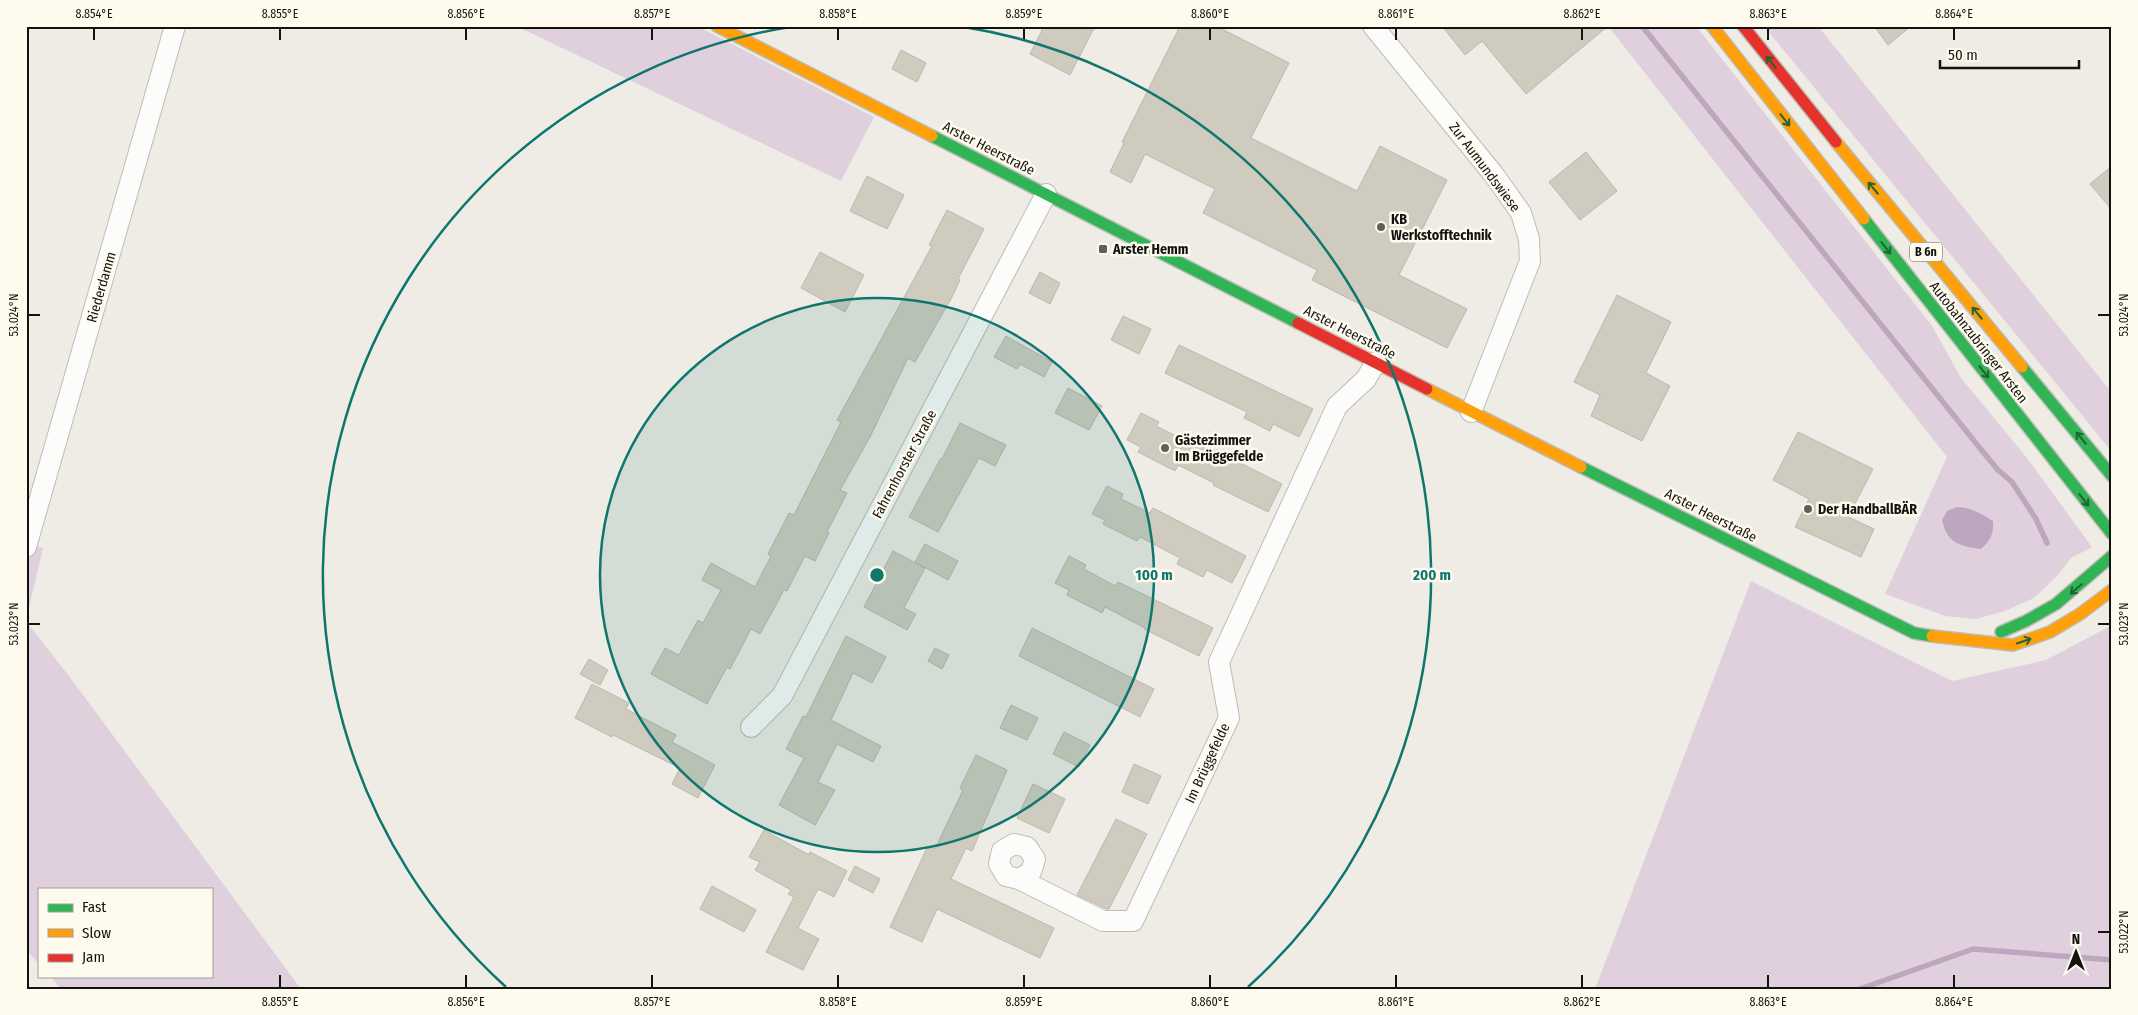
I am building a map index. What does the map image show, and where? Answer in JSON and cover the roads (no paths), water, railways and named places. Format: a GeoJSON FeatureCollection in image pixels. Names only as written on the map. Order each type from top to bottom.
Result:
{"type":"FeatureCollection","features":[{"type":"Feature","properties":{"kind":"main road","name":"Arster Heerstraße"},"geometry":{"type":"LineString","coordinates":[[717,26],[1471,412],[1914,633],[1976,642],[2014,644],[2050,632],[2080,614],[2112,590]]}},
{"type":"Feature","properties":{"kind":"main road","name":"Autobahnzubringer Arsten"},"geometry":{"type":"LineString","coordinates":[[1712,26],[2112,534]]}},
{"type":"Feature","properties":{"kind":"main road","name":"Autobahnzubringer Arsten"},"geometry":{"type":"LineString","coordinates":[[1743,26],[1839,147],[2112,476]]}},
{"type":"Feature","properties":{"kind":"main road"},"geometry":{"type":"LineString","coordinates":[[1976,642],[2026,621],[2056,604],[2112,556]]}},
{"type":"Feature","properties":{"kind":"street","name":"Riederdamm"},"geometry":{"type":"LineString","coordinates":[[26,547],[175,26]]}},
{"type":"Feature","properties":{"kind":"street","name":"Zur Aumundswiese"},"geometry":{"type":"LineString","coordinates":[[1373,26],[1494,175],[1521,213],[1529,239],[1530,261],[1471,412]]}},
{"type":"Feature","properties":{"kind":"street","name":"Fahrenhorster Straße"},"geometry":{"type":"LineString","coordinates":[[751,727],[782,696],[1046,194]]}},
{"type":"Feature","properties":{"kind":"street","name":"Im Brüggefelde"},"geometry":{"type":"LineString","coordinates":[[1020,879],[1103,921],[1133,921],[1229,718],[1219,662],[1336,406],[1366,379],[1376,362]]}},
{"type":"Feature","properties":{"kind":"waterway"},"geometry":{"type":"LineString","coordinates":[[1642,26],[1979,447],[1998,470],[2012,482],[2036,519],[2047,543]]}},
{"type":"Feature","properties":{"kind":"waterway"},"geometry":{"type":"LineString","coordinates":[[1860,989],[1973,949],[2112,960]]}},
{"type":"Feature","properties":{"kind":"place","name":"KB Werkstofftechnik"},"geometry":{"type":"Point","coordinates":[1381,227]}},
{"type":"Feature","properties":{"kind":"place","name":"Arster Hemm"},"geometry":{"type":"Point","coordinates":[1103,249]}},
{"type":"Feature","properties":{"kind":"place","name":"Gästezimmer Im Brüggefelde"},"geometry":{"type":"Point","coordinates":[1165,448]}},
{"type":"Feature","properties":{"kind":"place","name":"Der HandballBÄR"},"geometry":{"type":"Point","coordinates":[1808,509]}}]}
